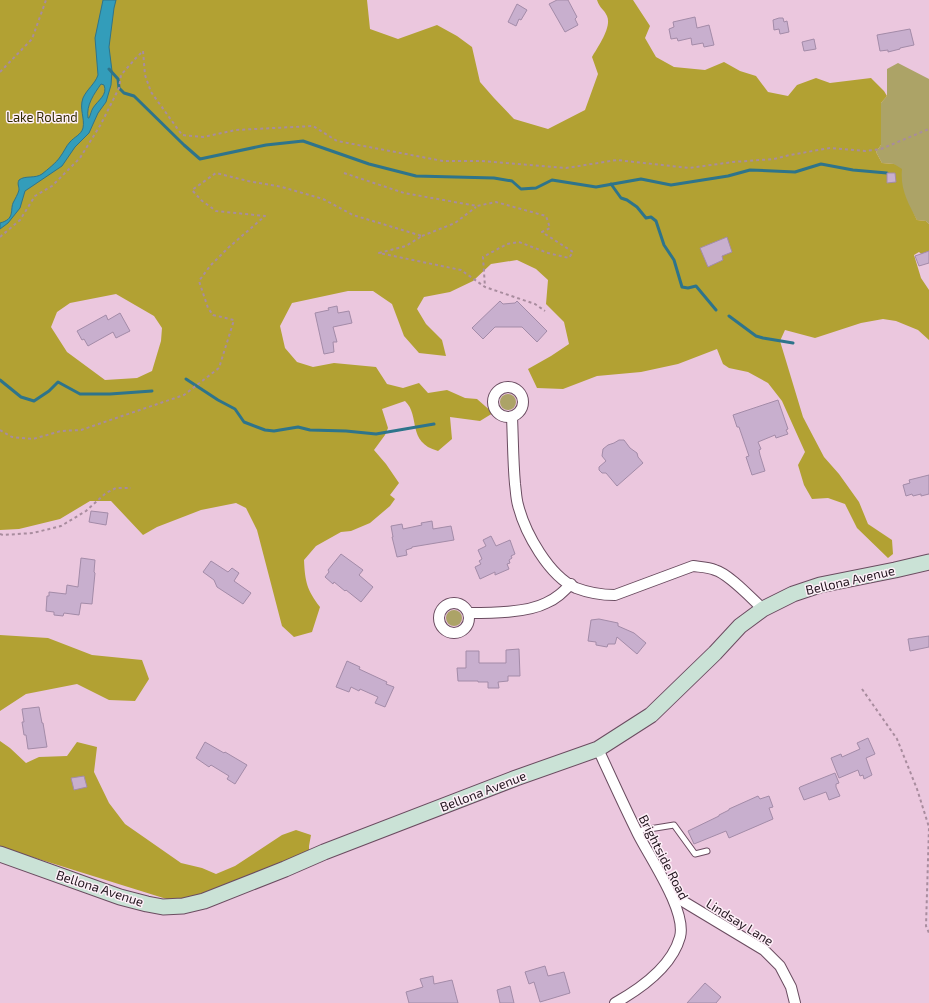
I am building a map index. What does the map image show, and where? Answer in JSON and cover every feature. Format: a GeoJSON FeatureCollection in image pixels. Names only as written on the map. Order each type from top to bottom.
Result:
{"type":"FeatureCollection","features":[{"type":"Feature","properties":{"kind":"main road","name":"Bellona Avenue"},"geometry":{"type":"LineString","coordinates":[[0,854],[120,897],[163,907],[182,906],[204,901],[324,852],[598,749],[651,715],[715,653],[740,626],[763,609],[792,594],[820,585],[929,562]]}},
{"type":"Feature","properties":{"kind":"street"},"geometry":{"type":"LineString","coordinates":[[512,417],[517,504],[523,524],[534,545],[563,579],[570,584],[588,592],[602,595],[615,595],[693,566],[705,567],[716,570],[726,576],[763,609]]}},
{"type":"Feature","properties":{"kind":"street"},"geometry":{"type":"LineString","coordinates":[[469,613],[534,608],[553,600],[562,594],[570,584]]}},
{"type":"Feature","properties":{"kind":"street","name":"Brightside Road"},"geometry":{"type":"LineString","coordinates":[[598,749],[636,831],[670,894],[680,925],[680,937],[672,953],[647,983],[615,1003]]}},
{"type":"Feature","properties":{"kind":"street","name":"Lindsay Lane"},"geometry":{"type":"LineString","coordinates":[[670,894],[764,950],[780,966],[791,987],[795,1003]]}},
{"type":"Feature","properties":{"kind":"lane"},"geometry":{"type":"LineString","coordinates":[[636,831],[674,825],[695,854],[707,851]]}},
{"type":"Feature","properties":{"kind":"path"},"geometry":{"type":"LineString","coordinates":[[0,72],[32,39],[46,0]]}},
{"type":"Feature","properties":{"kind":"path"},"geometry":{"type":"LineString","coordinates":[[0,237],[20,220],[35,196],[52,186],[80,158],[101,124],[119,88],[121,75],[143,51],[145,75],[151,92],[182,135],[203,137],[236,130],[313,126],[337,141],[443,161],[481,161],[566,168],[618,160],[689,168],[733,162],[774,159],[830,148],[866,151],[881,149],[929,129]]}},
{"type":"Feature","properties":{"kind":"path"},"geometry":{"type":"LineString","coordinates":[[0,430],[12,436],[33,439],[61,431],[82,430],[184,395],[219,368],[234,320],[213,315],[208,308],[200,281],[210,266],[228,248],[266,216],[216,211],[201,200],[192,190],[216,173],[282,187],[323,199],[353,215],[422,236]]}},
{"type":"Feature","properties":{"kind":"path"},"geometry":{"type":"LineString","coordinates":[[344,173],[404,193],[477,206],[496,202],[546,216],[550,228],[542,232],[574,252],[568,258],[548,253],[519,242],[507,244],[483,257],[485,287]]}},
{"type":"Feature","properties":{"kind":"path"},"geometry":{"type":"LineString","coordinates":[[477,206],[455,223],[422,236],[406,246],[379,253],[461,270],[485,287],[535,304],[545,311]]}},
{"type":"Feature","properties":{"kind":"path"},"geometry":{"type":"LineString","coordinates":[[0,534],[33,533],[61,526],[86,511],[106,493],[116,488],[131,488]]}},
{"type":"Feature","properties":{"kind":"path"},"geometry":{"type":"LineString","coordinates":[[862,689],[897,739],[917,789],[929,827],[926,926],[929,933]]}},
{"type":"Feature","properties":{"kind":"shaded area"},"geometry":{"type":"Polygon","coordinates":[[[898,63],[929,79],[929,224],[926,221],[917,220],[908,205],[894,164],[882,163],[876,152],[881,145],[881,103],[887,96],[887,69],[898,63]]]}},
{"type":"Feature","properties":{"kind":"shaded area"},"geometry":{"type":"Polygon","coordinates":[[[508,394],[515,399],[516,402],[511,409],[508,410],[501,405],[500,402],[505,395],[508,394]]]}},
{"type":"Feature","properties":{"kind":"shaded area"},"geometry":{"type":"Polygon","coordinates":[[[451,610],[457,610],[462,615],[460,624],[457,626],[451,626],[446,621],[446,615],[451,610]]]}},
{"type":"Feature","properties":{"kind":"green space","name":"Lake Roland"},"geometry":{"type":"Polygon","coordinates":[[[0,0],[367,0],[370,29],[398,39],[437,25],[457,36],[472,47],[480,82],[514,119],[548,129],[585,110],[598,74],[592,57],[604,37],[608,26],[607,16],[597,0],[633,0],[650,26],[645,38],[656,57],[674,67],[705,70],[724,62],[740,71],[756,76],[768,92],[788,96],[797,85],[816,78],[830,83],[871,78],[887,96],[881,103],[881,145],[876,152],[882,163],[894,164],[902,169],[902,183],[905,196],[917,220],[926,221],[929,224],[929,261],[919,252],[914,255],[921,278],[929,290],[929,340],[918,330],[896,321],[883,319],[861,323],[815,338],[785,330],[780,341],[803,417],[824,457],[839,474],[859,502],[868,524],[892,540],[893,554],[888,558],[857,528],[845,504],[828,498],[812,499],[804,485],[798,465],[805,452],[782,401],[768,383],[748,372],[729,368],[723,364],[717,349],[678,364],[641,372],[597,376],[563,389],[537,388],[528,369],[569,344],[564,322],[546,304],[548,280],[536,269],[517,260],[491,264],[473,281],[450,292],[424,297],[417,309],[426,324],[442,340],[446,356],[419,353],[404,336],[392,304],[373,291],[348,291],[292,303],[280,326],[285,348],[297,362],[313,367],[334,363],[376,367],[387,384],[403,388],[419,383],[428,393],[447,390],[465,398],[477,399],[493,413],[480,421],[450,417],[452,439],[438,451],[428,447],[422,442],[418,435],[410,407],[405,401],[382,409],[388,428],[385,435],[374,450],[399,483],[390,495],[395,499],[390,506],[370,523],[351,531],[341,532],[316,546],[304,560],[305,574],[309,590],[320,607],[312,632],[294,637],[282,626],[257,530],[246,508],[236,503],[201,510],[157,527],[143,535],[111,501],[90,501],[60,519],[19,529],[0,530],[0,0]],[[116,294],[70,303],[57,312],[51,327],[67,352],[105,380],[137,378],[152,371],[161,341],[162,328],[154,316],[116,294]]]}},
{"type":"Feature","properties":{"kind":"green space"},"geometry":{"type":"Polygon","coordinates":[[[0,635],[48,638],[92,655],[142,660],[149,679],[135,701],[109,700],[77,684],[26,694],[0,711],[0,635]]]}},
{"type":"Feature","properties":{"kind":"green space"},"geometry":{"type":"Polygon","coordinates":[[[0,741],[26,763],[39,757],[67,756],[77,742],[97,747],[94,772],[109,803],[125,824],[181,863],[202,868],[216,874],[235,866],[282,835],[296,830],[311,835],[309,852],[219,890],[173,901],[0,847],[0,741]]]}},
{"type":"Feature","properties":{"kind":"water"},"geometry":{"type":"Polygon","coordinates":[[[103,0],[116,0],[109,47],[112,71],[111,85],[106,102],[98,113],[89,133],[75,147],[62,166],[25,191],[20,208],[8,223],[0,229],[0,223],[10,217],[13,203],[19,190],[19,180],[42,174],[52,166],[83,128],[83,98],[98,75],[95,38],[103,0]],[[101,84],[91,100],[88,109],[88,118],[93,108],[104,95],[104,85],[101,84]]]}},
{"type":"Feature","properties":{"kind":"building"},"geometry":{"type":"Polygon","coordinates":[[[557,0],[568,0],[577,17],[575,19],[578,25],[565,32],[549,4],[557,0]]]}},
{"type":"Feature","properties":{"kind":"building"},"geometry":{"type":"Polygon","coordinates":[[[517,4],[527,10],[521,20],[519,19],[516,26],[508,22],[517,4]]]}},
{"type":"Feature","properties":{"kind":"building"},"geometry":{"type":"Polygon","coordinates":[[[695,17],[697,28],[709,25],[714,45],[704,47],[703,43],[692,45],[691,38],[678,41],[677,38],[671,39],[669,29],[674,27],[673,22],[695,17]]]}},
{"type":"Feature","properties":{"kind":"building"},"geometry":{"type":"Polygon","coordinates":[[[783,18],[784,22],[787,21],[789,32],[780,34],[779,29],[774,30],[773,20],[783,18]]]}},
{"type":"Feature","properties":{"kind":"building"},"geometry":{"type":"Polygon","coordinates":[[[910,29],[914,45],[888,52],[888,50],[880,51],[877,35],[910,29]]]}},
{"type":"Feature","properties":{"kind":"building"},"geometry":{"type":"Polygon","coordinates":[[[814,39],[816,49],[804,51],[802,42],[814,39]]]}},
{"type":"Feature","properties":{"kind":"building"},"geometry":{"type":"Polygon","coordinates":[[[887,173],[895,173],[896,182],[887,183],[887,173]]]}},
{"type":"Feature","properties":{"kind":"building"},"geometry":{"type":"Polygon","coordinates":[[[727,237],[732,252],[722,256],[723,260],[708,267],[700,248],[727,237]]]}},
{"type":"Feature","properties":{"kind":"building"},"geometry":{"type":"Polygon","coordinates":[[[929,251],[929,263],[919,266],[915,256],[929,251]]]}},
{"type":"Feature","properties":{"kind":"building"},"geometry":{"type":"Polygon","coordinates":[[[500,301],[503,304],[515,303],[517,301],[547,331],[537,342],[522,327],[495,327],[483,339],[472,328],[500,301]]]}},
{"type":"Feature","properties":{"kind":"building"},"geometry":{"type":"Polygon","coordinates":[[[337,306],[338,313],[349,311],[352,323],[333,327],[337,342],[333,342],[334,352],[324,354],[315,313],[329,310],[328,308],[337,306]]]}},
{"type":"Feature","properties":{"kind":"building"},"geometry":{"type":"Polygon","coordinates":[[[120,313],[130,331],[116,338],[113,332],[88,346],[84,339],[82,340],[77,331],[106,315],[108,320],[120,313]]]}},
{"type":"Feature","properties":{"kind":"building"},"geometry":{"type":"Polygon","coordinates":[[[778,400],[788,429],[786,430],[788,434],[776,438],[775,435],[758,442],[761,449],[759,450],[765,471],[752,475],[746,457],[749,456],[739,427],[737,427],[733,415],[778,400]]]}},
{"type":"Feature","properties":{"kind":"building"},"geometry":{"type":"Polygon","coordinates":[[[619,440],[624,440],[630,448],[637,453],[638,457],[643,463],[617,486],[606,473],[602,473],[599,470],[599,467],[606,461],[602,456],[603,449],[619,440]]]}},
{"type":"Feature","properties":{"kind":"building"},"geometry":{"type":"Polygon","coordinates":[[[929,475],[929,494],[913,496],[912,494],[906,496],[903,485],[910,483],[909,480],[929,475]]]}},
{"type":"Feature","properties":{"kind":"building"},"geometry":{"type":"Polygon","coordinates":[[[91,511],[108,513],[106,525],[89,522],[91,511]]]}},
{"type":"Feature","properties":{"kind":"building"},"geometry":{"type":"Polygon","coordinates":[[[432,521],[433,529],[451,526],[454,540],[412,547],[406,550],[407,555],[397,557],[391,526],[402,524],[403,529],[432,521]]]}},
{"type":"Feature","properties":{"kind":"building"},"geometry":{"type":"Polygon","coordinates":[[[491,536],[496,546],[510,540],[515,554],[511,556],[512,558],[509,560],[510,563],[507,564],[509,569],[495,575],[495,572],[480,579],[475,567],[481,564],[479,561],[482,559],[478,550],[486,546],[483,540],[491,536]]]}},
{"type":"Feature","properties":{"kind":"building"},"geometry":{"type":"Polygon","coordinates":[[[341,554],[363,570],[359,575],[373,587],[361,602],[346,590],[345,591],[334,582],[333,584],[325,577],[329,572],[328,570],[341,554]]]}},
{"type":"Feature","properties":{"kind":"building"},"geometry":{"type":"Polygon","coordinates":[[[81,558],[95,560],[92,604],[81,603],[79,615],[64,613],[63,616],[54,615],[54,612],[46,611],[47,596],[49,596],[49,592],[66,594],[67,585],[78,587],[81,558]]]}},
{"type":"Feature","properties":{"kind":"building"},"geometry":{"type":"Polygon","coordinates":[[[211,561],[228,572],[232,568],[239,573],[234,581],[251,593],[243,604],[217,587],[214,580],[203,572],[211,561]]]}},
{"type":"Feature","properties":{"kind":"building"},"geometry":{"type":"Polygon","coordinates":[[[599,619],[618,623],[618,626],[634,633],[646,643],[637,654],[617,637],[615,644],[608,644],[607,647],[596,645],[596,642],[588,641],[591,620],[599,619]]]}},
{"type":"Feature","properties":{"kind":"building"},"geometry":{"type":"Polygon","coordinates":[[[929,636],[929,647],[910,651],[908,639],[929,636]]]}},
{"type":"Feature","properties":{"kind":"building"},"geometry":{"type":"Polygon","coordinates":[[[519,649],[520,676],[508,676],[508,681],[498,682],[499,688],[488,688],[488,682],[458,681],[457,668],[466,668],[466,651],[479,651],[479,663],[506,663],[506,650],[519,649]]]}},
{"type":"Feature","properties":{"kind":"building"},"geometry":{"type":"Polygon","coordinates":[[[347,661],[360,667],[359,669],[387,682],[386,684],[394,687],[385,707],[375,703],[378,697],[360,689],[359,691],[351,687],[349,692],[336,687],[347,661]]]}},
{"type":"Feature","properties":{"kind":"building"},"geometry":{"type":"Polygon","coordinates":[[[39,707],[47,747],[28,749],[22,722],[24,722],[22,709],[39,707]]]}},
{"type":"Feature","properties":{"kind":"building"},"geometry":{"type":"Polygon","coordinates":[[[868,738],[875,754],[866,758],[872,775],[864,779],[863,775],[860,776],[858,770],[839,778],[831,758],[841,754],[842,757],[860,749],[857,743],[868,738]]]}},
{"type":"Feature","properties":{"kind":"building"},"geometry":{"type":"Polygon","coordinates":[[[205,742],[247,765],[235,784],[227,779],[229,776],[211,765],[209,767],[196,758],[205,742]]]}},
{"type":"Feature","properties":{"kind":"building"},"geometry":{"type":"Polygon","coordinates":[[[835,773],[839,783],[836,784],[836,787],[840,796],[829,800],[826,792],[804,800],[799,788],[800,787],[835,773]]]}},
{"type":"Feature","properties":{"kind":"building"},"geometry":{"type":"Polygon","coordinates":[[[84,776],[87,787],[74,790],[71,778],[84,776]]]}},
{"type":"Feature","properties":{"kind":"building"},"geometry":{"type":"Polygon","coordinates":[[[758,796],[760,799],[769,796],[773,807],[769,808],[773,819],[729,838],[726,831],[694,844],[688,831],[719,816],[729,809],[758,796]]]}},
{"type":"Feature","properties":{"kind":"building"},"geometry":{"type":"Polygon","coordinates":[[[545,966],[548,976],[564,972],[570,993],[540,1002],[534,982],[529,984],[525,972],[545,966]]]}},
{"type":"Feature","properties":{"kind":"building"},"geometry":{"type":"Polygon","coordinates":[[[433,976],[434,984],[452,980],[458,1003],[409,1003],[406,992],[423,987],[420,979],[433,976]]]}},
{"type":"Feature","properties":{"kind":"building"},"geometry":{"type":"Polygon","coordinates":[[[705,983],[721,997],[716,1003],[687,1003],[705,983]]]}},
{"type":"Feature","properties":{"kind":"building"},"geometry":{"type":"Polygon","coordinates":[[[510,986],[514,1003],[500,1003],[497,990],[510,986]]]}},
{"type":"Feature","properties":{"kind":"waterway"},"geometry":{"type":"LineString","coordinates":[[109,69],[118,79],[119,88],[124,93],[134,96],[200,159],[266,145],[303,141],[369,164],[416,176],[494,178],[512,181],[521,189],[536,188],[552,180],[596,187],[641,179],[671,185],[728,176],[750,170],[795,172],[821,164],[853,170],[887,173]]}},
{"type":"Feature","properties":{"kind":"waterway"},"geometry":{"type":"LineString","coordinates":[[611,184],[621,198],[637,207],[646,218],[651,217],[656,221],[664,245],[674,260],[682,287],[688,288],[696,286],[716,310]]}},
{"type":"Feature","properties":{"kind":"waterway"},"geometry":{"type":"LineString","coordinates":[[729,316],[756,336],[793,343]]}},
{"type":"Feature","properties":{"kind":"waterway"},"geometry":{"type":"LineString","coordinates":[[186,379],[218,400],[235,409],[244,422],[265,430],[274,431],[298,427],[310,430],[376,434],[434,424]]}},
{"type":"Feature","properties":{"kind":"waterway"},"geometry":{"type":"LineString","coordinates":[[0,380],[21,397],[34,401],[49,391],[58,382],[80,394],[110,394],[152,391]]}}]}
